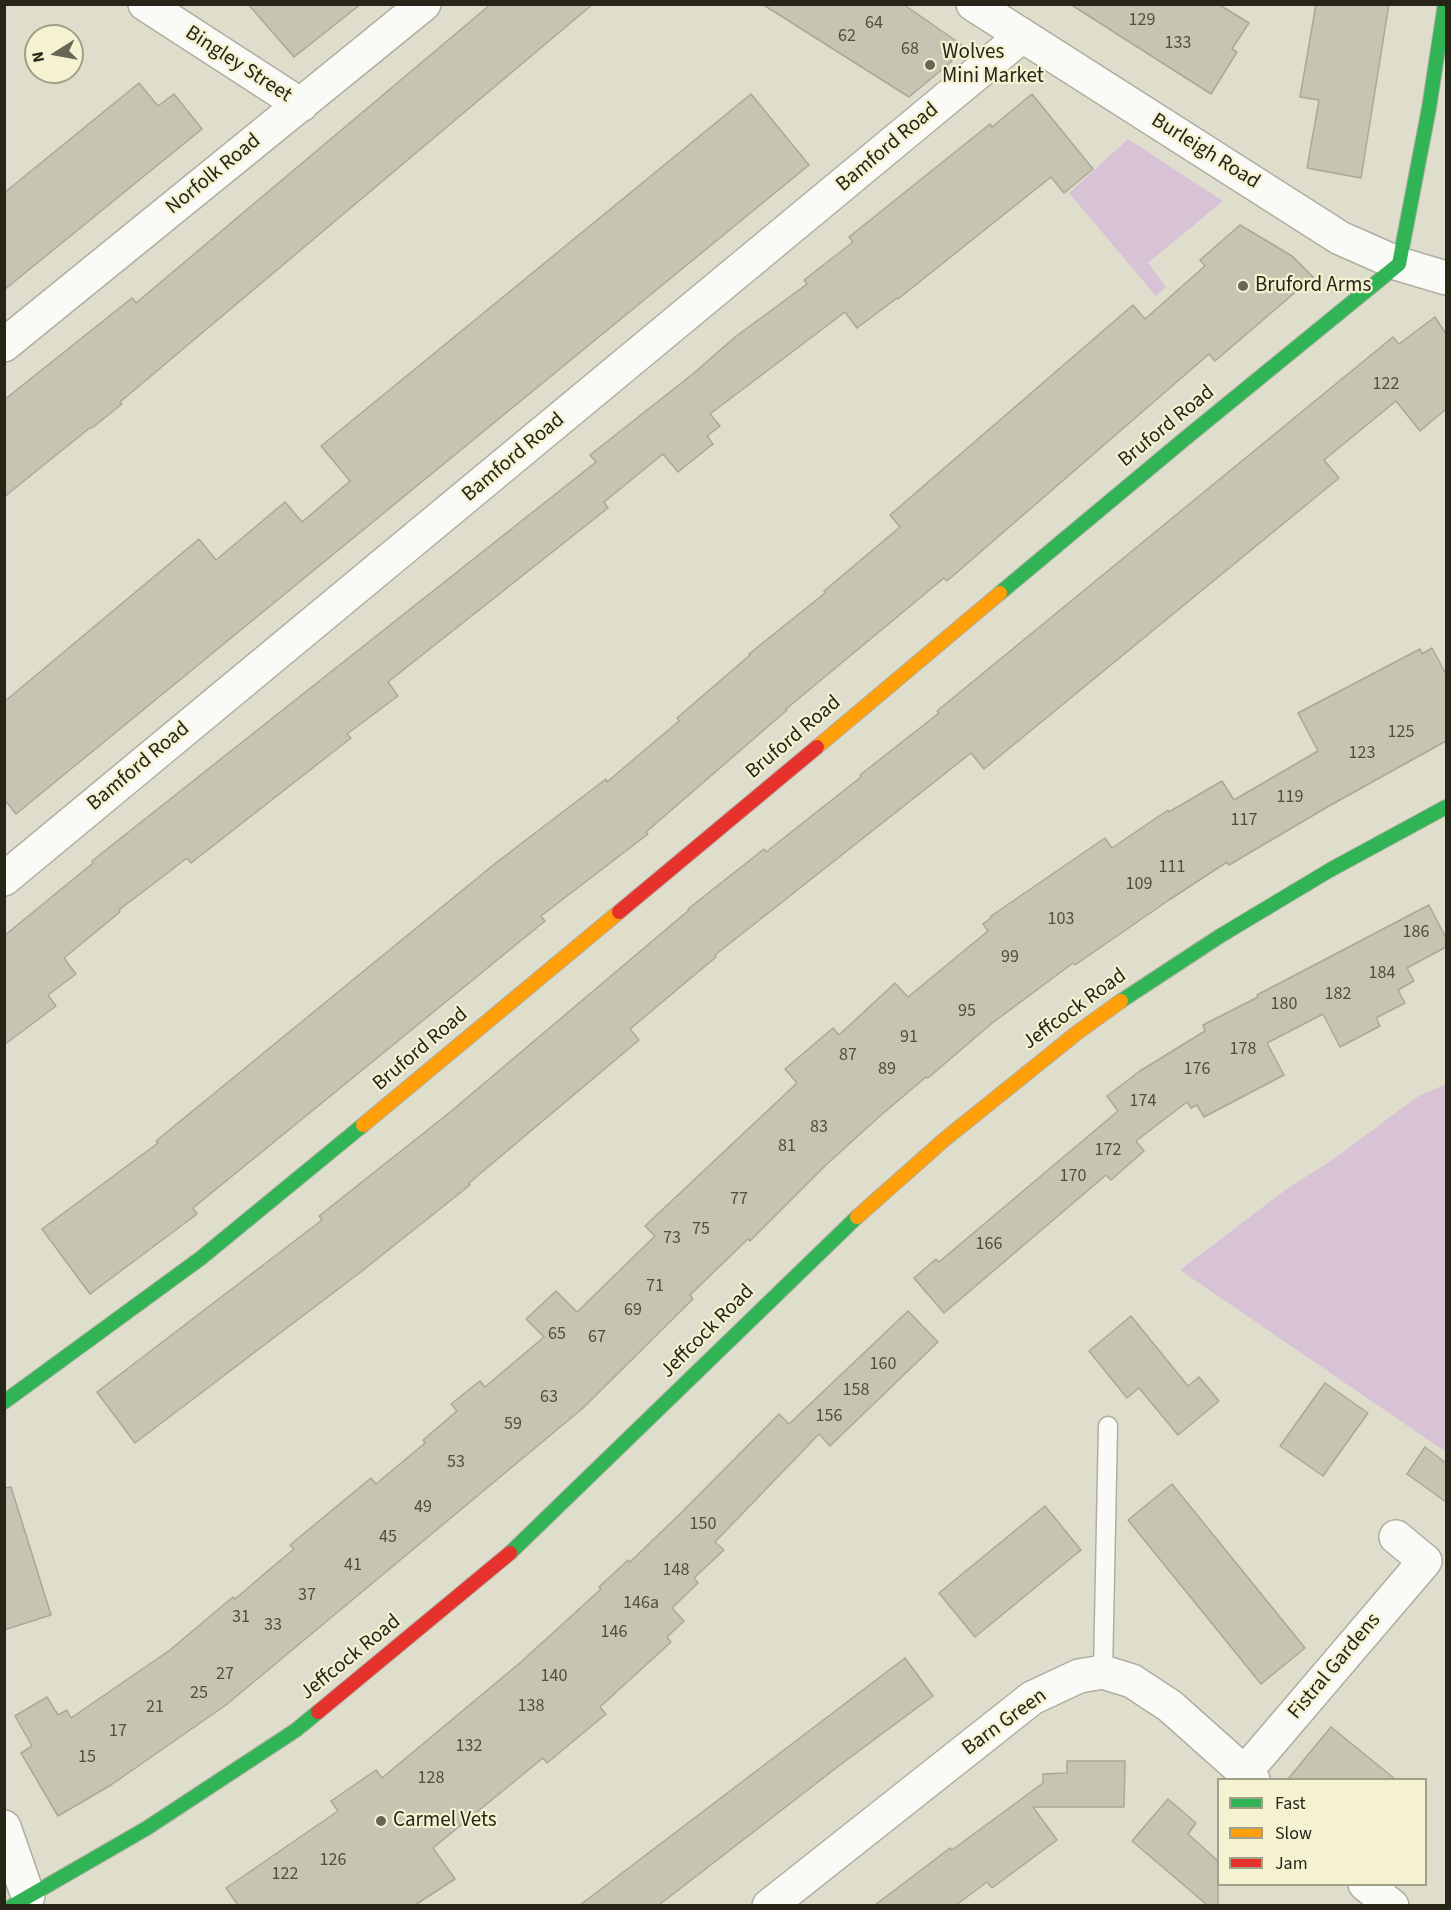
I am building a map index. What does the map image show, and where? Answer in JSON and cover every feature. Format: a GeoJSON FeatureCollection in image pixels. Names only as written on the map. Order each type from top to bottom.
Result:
{"type":"FeatureCollection","features":[{"type":"Feature","properties":{"kind":"street","name":"Bingley Street"},"geometry":{"type":"LineString","coordinates":[[146,4],[301,105]]}},
{"type":"Feature","properties":{"kind":"street","name":"Norfolk Road"},"geometry":{"type":"LineString","coordinates":[[4,345],[424,4]]}},
{"type":"Feature","properties":{"kind":"street","name":"Burleigh Road"},"geometry":{"type":"LineString","coordinates":[[973,4],[1340,238],[1400,264],[1446,278]]}},
{"type":"Feature","properties":{"kind":"street"},"geometry":{"type":"LineString","coordinates":[[1400,264],[1429,108],[1445,4]]}},
{"type":"Feature","properties":{"kind":"street","name":"Bamford Road"},"geometry":{"type":"LineString","coordinates":[[4,879],[1022,36]]}},
{"type":"Feature","properties":{"kind":"street","name":"Bruford Road"},"geometry":{"type":"LineString","coordinates":[[4,1402],[201,1258],[401,1094],[1187,437],[1400,264]]}},
{"type":"Feature","properties":{"kind":"street","name":"Jeffcock Road"},"geometry":{"type":"LineString","coordinates":[[20,1901],[147,1828],[296,1730],[502,1562],[848,1225],[945,1139],[1078,1032],[1220,936],[1330,870],[1446,807]]}},
{"type":"Feature","properties":{"kind":"street","name":"Fistral Gardens"},"geometry":{"type":"LineString","coordinates":[[1249,1776],[1436,1569],[1396,1537]]}},
{"type":"Feature","properties":{"kind":"street","name":"Barn Green"},"geometry":{"type":"LineString","coordinates":[[769,1905],[1032,1698],[1079,1676],[1103,1672],[1132,1681],[1170,1706],[1249,1776]]}},
{"type":"Feature","properties":{"kind":"street"},"geometry":{"type":"LineString","coordinates":[[4,1827],[20,1901]]}},
{"type":"Feature","properties":{"kind":"street"},"geometry":{"type":"LineString","coordinates":[[1368,1886],[1392,1905]]}},
{"type":"Feature","properties":{"kind":"lane"},"geometry":{"type":"LineString","coordinates":[[1103,1672],[1108,1426]]}},
{"type":"Feature","properties":{"kind":"shaded area"},"geometry":{"type":"Polygon","coordinates":[[[1128,139],[1223,201],[1148,263],[1166,287],[1156,296],[1069,193],[1128,139]]]}},
{"type":"Feature","properties":{"kind":"shaded area"},"geometry":{"type":"Polygon","coordinates":[[[1446,1084],[1446,1452],[1180,1270],[1288,1188],[1335,1158],[1417,1097],[1446,1084]]]}},
{"type":"Feature","properties":{"kind":"building"},"geometry":{"type":"Polygon","coordinates":[[[248,4],[361,4],[294,57],[248,4]]]}},
{"type":"Feature","properties":{"kind":"building"},"geometry":{"type":"Polygon","coordinates":[[[491,4],[593,4],[120,402],[122,404],[4,497],[4,400],[132,298],[136,303],[491,4]]]}},
{"type":"Feature","properties":{"kind":"building"},"geometry":{"type":"Polygon","coordinates":[[[762,4],[903,4],[962,45],[951,62],[909,97],[762,4]]]}},
{"type":"Feature","properties":{"kind":"building"},"geometry":{"type":"Polygon","coordinates":[[[1070,4],[1218,4],[1249,23],[1232,49],[1237,52],[1211,94],[1070,4]]]}},
{"type":"Feature","properties":{"kind":"building"},"geometry":{"type":"Polygon","coordinates":[[[1316,4],[1389,4],[1361,178],[1307,168],[1319,100],[1300,97],[1316,4]]]}},
{"type":"Feature","properties":{"kind":"building"},"geometry":{"type":"Polygon","coordinates":[[[139,83],[158,106],[174,94],[202,129],[4,290],[4,193],[139,83]]]}},
{"type":"Feature","properties":{"kind":"building"},"geometry":{"type":"Polygon","coordinates":[[[751,94],[809,165],[16,814],[4,799],[4,702],[199,539],[216,560],[285,502],[302,522],[350,481],[321,446],[751,94]]]}},
{"type":"Feature","properties":{"kind":"building"},"geometry":{"type":"Polygon","coordinates":[[[1032,94],[1093,169],[1064,193],[1051,177],[898,299],[857,328],[845,312],[710,414],[720,426],[707,436],[713,444],[678,472],[663,454],[604,502],[608,508],[388,682],[398,696],[347,734],[351,738],[191,863],[187,858],[119,910],[120,912],[64,958],[76,974],[48,995],[56,1006],[4,1045],[4,936],[93,863],[92,861],[596,462],[590,455],[694,373],[735,337],[807,284],[804,280],[853,242],[849,237],[990,124],[992,127],[1032,94]]]}},
{"type":"Feature","properties":{"kind":"building"},"geometry":{"type":"Polygon","coordinates":[[[1240,225],[1292,256],[1313,277],[1215,361],[1209,354],[947,581],[944,578],[786,709],[646,832],[648,834],[541,916],[545,921],[193,1208],[197,1214],[90,1294],[42,1229],[158,1143],[156,1141],[497,862],[606,779],[607,782],[679,721],[677,718],[749,654],[825,593],[824,591],[900,527],[890,515],[1133,305],[1145,319],[1205,266],[1200,260],[1240,225]]]}},
{"type":"Feature","properties":{"kind":"building"},"geometry":{"type":"Polygon","coordinates":[[[1435,317],[1446,334],[1446,409],[1420,431],[1396,401],[1324,460],[1339,478],[984,769],[971,753],[715,955],[716,957],[630,1029],[639,1040],[469,1183],[470,1185],[362,1271],[135,1443],[97,1392],[322,1220],[319,1216],[449,1113],[688,909],[764,849],[766,852],[861,777],[860,775],[939,713],[937,711],[1393,337],[1399,344],[1435,317]]]}},
{"type":"Feature","properties":{"kind":"building"},"geometry":{"type":"Polygon","coordinates":[[[1432,648],[1446,674],[1446,741],[1229,865],[1227,862],[1075,965],[1073,963],[991,1024],[880,1116],[827,1164],[750,1241],[748,1239],[690,1295],[693,1299],[583,1408],[226,1705],[111,1785],[58,1816],[21,1753],[32,1746],[15,1716],[47,1697],[58,1715],[67,1710],[71,1718],[170,1650],[294,1549],[290,1545],[371,1478],[376,1484],[425,1443],[423,1440],[457,1411],[451,1404],[480,1381],[485,1387],[544,1337],[526,1319],[556,1291],[577,1312],[655,1236],[645,1226],[797,1083],[785,1069],[833,1028],[839,1035],[895,983],[908,997],[988,931],[983,924],[991,916],[1105,838],[1112,848],[1168,810],[1169,812],[1222,781],[1234,800],[1318,751],[1298,713],[1420,649],[1422,654],[1432,648]]]}},
{"type":"Feature","properties":{"kind":"building"},"geometry":{"type":"Polygon","coordinates":[[[1429,905],[1446,938],[1446,947],[1407,968],[1414,981],[1398,990],[1405,1003],[1376,1018],[1380,1026],[1340,1047],[1323,1014],[1267,1043],[1284,1075],[1204,1117],[1197,1105],[1191,1108],[1187,1102],[1136,1141],[1144,1151],[1111,1180],[1106,1175],[944,1313],[914,1278],[936,1259],[939,1262],[1118,1111],[1107,1096],[1140,1071],[1205,1031],[1203,1025],[1429,905]]]}},
{"type":"Feature","properties":{"kind":"building"},"geometry":{"type":"Polygon","coordinates":[[[908,1311],[938,1342],[830,1446],[819,1434],[715,1542],[724,1550],[694,1578],[698,1583],[672,1608],[684,1621],[667,1637],[671,1642],[600,1707],[606,1714],[547,1763],[543,1758],[433,1848],[455,1879],[415,1905],[238,1905],[226,1888],[338,1811],[331,1801],[376,1770],[382,1778],[521,1662],[601,1589],[599,1587],[628,1560],[630,1562],[779,1414],[789,1424],[908,1311]]]}},
{"type":"Feature","properties":{"kind":"building"},"geometry":{"type":"Polygon","coordinates":[[[1131,1316],[1188,1386],[1199,1377],[1219,1401],[1178,1435],[1139,1388],[1127,1398],[1089,1351],[1131,1316]]]}},
{"type":"Feature","properties":{"kind":"building"},"geometry":{"type":"Polygon","coordinates":[[[1325,1383],[1368,1413],[1323,1476],[1280,1446],[1325,1383]]]}},
{"type":"Feature","properties":{"kind":"building"},"geometry":{"type":"Polygon","coordinates":[[[1425,1447],[1446,1463],[1446,1502],[1407,1474],[1425,1447]]]}},
{"type":"Feature","properties":{"kind":"building"},"geometry":{"type":"Polygon","coordinates":[[[1172,1484],[1305,1648],[1261,1684],[1128,1520],[1172,1484]]]}},
{"type":"Feature","properties":{"kind":"building"},"geometry":{"type":"Polygon","coordinates":[[[11,1487],[51,1615],[4,1630],[4,1488],[11,1487]]]}},
{"type":"Feature","properties":{"kind":"building"},"geometry":{"type":"Polygon","coordinates":[[[1045,1506],[1081,1550],[975,1637],[939,1593],[1045,1506]]]}},
{"type":"Feature","properties":{"kind":"building"},"geometry":{"type":"Polygon","coordinates":[[[905,1658],[933,1696],[659,1905],[580,1905],[905,1658]]]}},
{"type":"Feature","properties":{"kind":"building"},"geometry":{"type":"Polygon","coordinates":[[[1331,1727],[1394,1778],[1289,1778],[1331,1727]]]}},
{"type":"Feature","properties":{"kind":"building"},"geometry":{"type":"Polygon","coordinates":[[[1067,1761],[1125,1761],[1124,1807],[1033,1807],[1057,1840],[992,1888],[987,1882],[956,1905],[875,1905],[950,1848],[952,1850],[1043,1783],[1043,1774],[1067,1773],[1067,1761]]]}},
{"type":"Feature","properties":{"kind":"building"},"geometry":{"type":"Polygon","coordinates":[[[1168,1799],[1196,1823],[1188,1834],[1217,1860],[1218,1905],[1207,1905],[1132,1841],[1168,1799]]]}},
{"type":"Feature","properties":{"kind":"traffic: fast"},"geometry":{"type":"LineString","coordinates":[[1000,593],[1399,264],[1429,108],[1445,4]]}},
{"type":"Feature","properties":{"kind":"traffic: fast"},"geometry":{"type":"LineString","coordinates":[[1121,1001],[1220,936],[1330,870],[1446,807]]}},
{"type":"Feature","properties":{"kind":"traffic: fast"},"geometry":{"type":"LineString","coordinates":[[4,1402],[201,1258],[363,1125]]}},
{"type":"Feature","properties":{"kind":"traffic: fast"},"geometry":{"type":"LineString","coordinates":[[510,1553],[857,1217]]}},
{"type":"Feature","properties":{"kind":"traffic: fast"},"geometry":{"type":"LineString","coordinates":[[12,1906],[147,1828],[296,1730],[318,1712]]}},
{"type":"Feature","properties":{"kind":"traffic: slow"},"geometry":{"type":"LineString","coordinates":[[817,747],[1000,593]]}},
{"type":"Feature","properties":{"kind":"traffic: slow"},"geometry":{"type":"LineString","coordinates":[[363,1125],[619,912]]}},
{"type":"Feature","properties":{"kind":"traffic: slow"},"geometry":{"type":"LineString","coordinates":[[857,1217],[945,1139],[1078,1032],[1121,1001]]}},
{"type":"Feature","properties":{"kind":"traffic: jam"},"geometry":{"type":"LineString","coordinates":[[619,912],[817,747]]}},
{"type":"Feature","properties":{"kind":"traffic: jam"},"geometry":{"type":"LineString","coordinates":[[318,1712],[510,1553]]}},
{"type":"Feature","properties":{"kind":"place","name":"Wolves Mini Market"},"geometry":{"type":"Point","coordinates":[930,65]}},
{"type":"Feature","properties":{"kind":"place","name":"Bruford Arms"},"geometry":{"type":"Point","coordinates":[1243,286]}},
{"type":"Feature","properties":{"kind":"place","name":"Carmel Vets"},"geometry":{"type":"Point","coordinates":[381,1821]}}]}
